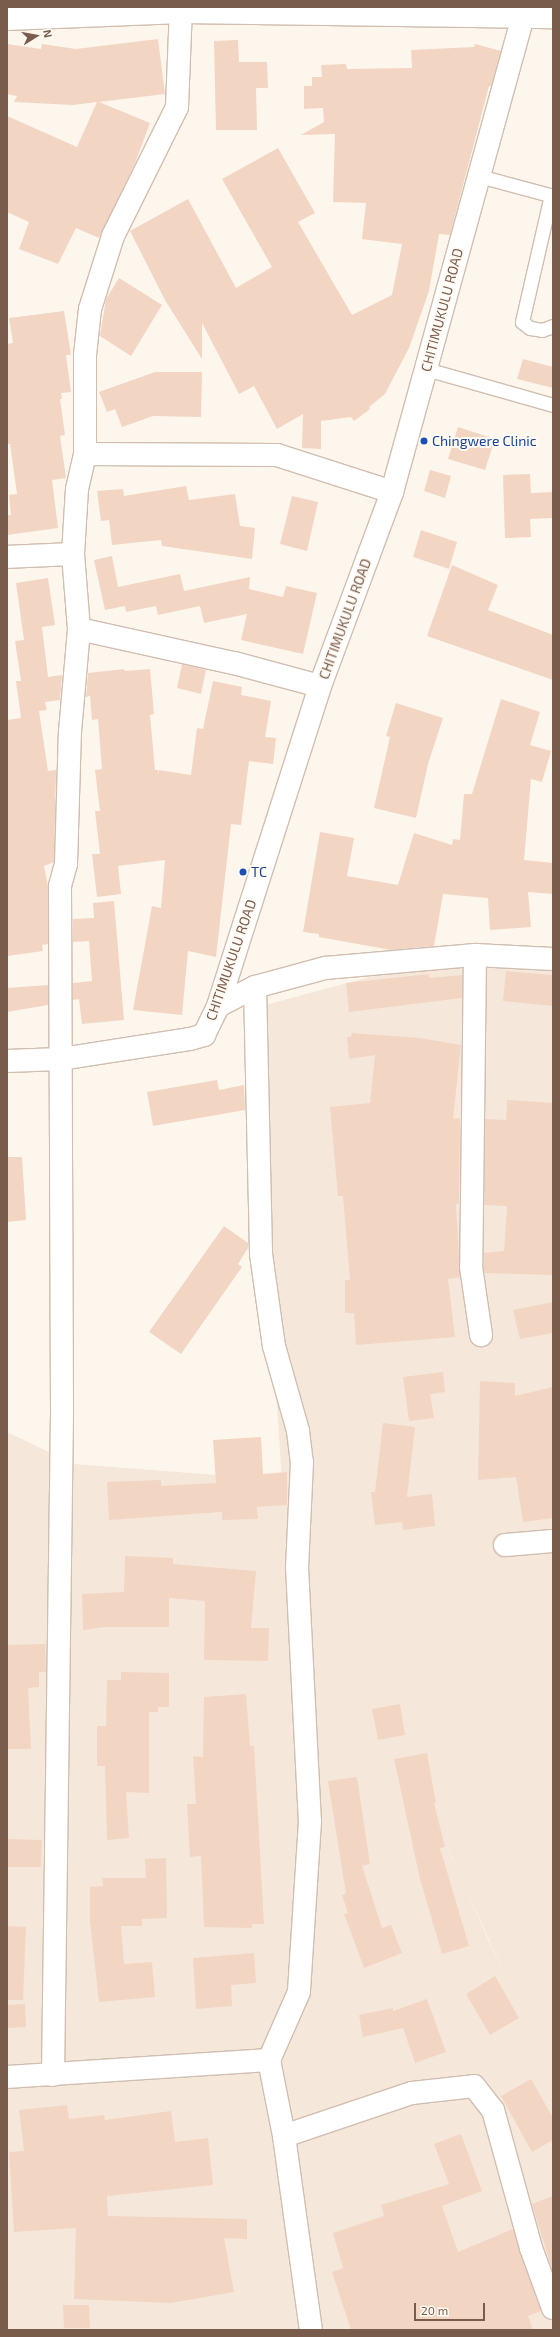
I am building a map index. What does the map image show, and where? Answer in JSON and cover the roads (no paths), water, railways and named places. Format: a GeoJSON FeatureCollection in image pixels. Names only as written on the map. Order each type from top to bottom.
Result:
{"type":"FeatureCollection","features":[{"type":"Feature","properties":{"kind":"street"},"geometry":{"type":"LineString","coordinates":[[53,2074],[62,1410],[60,886],[66,864],[70,732],[79,629],[72,554],[77,489],[84,454],[85,355],[90,309],[113,236],[177,107],[181,10]]}},
{"type":"Feature","properties":{"kind":"street"},"geometry":{"type":"LineString","coordinates":[[7,19],[181,10],[523,12],[553,17]]}},
{"type":"Feature","properties":{"kind":"street","name":"CHITIMUKULU ROAD"},"geometry":{"type":"LineString","coordinates":[[7,1061],[61,1059],[204,1035],[218,1006],[320,686],[392,492],[523,12]]}},
{"type":"Feature","properties":{"kind":"street"},"geometry":{"type":"LineString","coordinates":[[84,454],[277,455],[392,492]]}},
{"type":"Feature","properties":{"kind":"street"},"geometry":{"type":"LineString","coordinates":[[7,557],[72,554]]}},
{"type":"Feature","properties":{"kind":"street"},"geometry":{"type":"LineString","coordinates":[[79,629],[234,663],[320,686]]}},
{"type":"Feature","properties":{"kind":"street"},"geometry":{"type":"LineString","coordinates":[[218,1006],[255,987],[325,968],[475,955],[553,959]]}},
{"type":"Feature","properties":{"kind":"street"},"geometry":{"type":"LineString","coordinates":[[475,955],[471,1268],[481,1335]]}},
{"type":"Feature","properties":{"kind":"street"},"geometry":{"type":"LineString","coordinates":[[255,987],[261,1254],[274,1346],[298,1431],[302,1462],[297,1567],[310,1821],[299,1992],[269,2060],[284,2136],[311,2330]]}},
{"type":"Feature","properties":{"kind":"street"},"geometry":{"type":"LineString","coordinates":[[505,1545],[553,1541]]}},
{"type":"Feature","properties":{"kind":"street"},"geometry":{"type":"LineString","coordinates":[[7,2078],[269,2060]]}},
{"type":"Feature","properties":{"kind":"street"},"geometry":{"type":"LineString","coordinates":[[284,2136],[412,2093],[474,2086],[493,2110],[531,2248],[553,2308]]}},
{"type":"Feature","properties":{"kind":"lane"},"geometry":{"type":"LineString","coordinates":[[479,176],[552,195],[522,322],[530,328],[542,330],[553,326]]}},
{"type":"Feature","properties":{"kind":"lane"},"geometry":{"type":"LineString","coordinates":[[426,369],[553,405]]}},
{"type":"Feature","properties":{"kind":"place","name":"Chingwere Clinic"},"geometry":{"type":"Point","coordinates":[424,441]}},
{"type":"Feature","properties":{"kind":"place","name":"TC"},"geometry":{"type":"Point","coordinates":[243,872]}}]}
